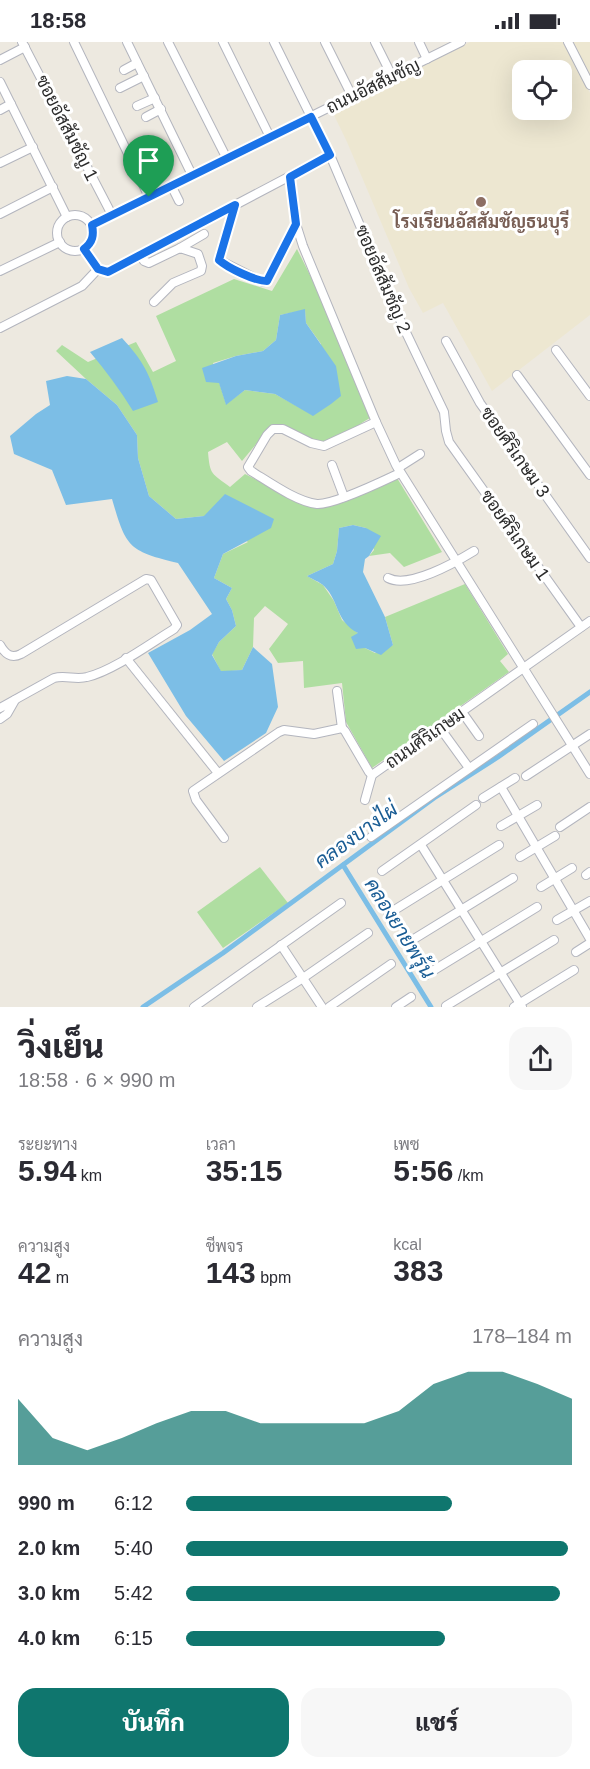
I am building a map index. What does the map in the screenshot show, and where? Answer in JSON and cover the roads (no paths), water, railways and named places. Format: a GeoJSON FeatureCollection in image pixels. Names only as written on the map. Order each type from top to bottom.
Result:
{"type":"FeatureCollection","features":[{"type":"Feature","properties":{"kind":"street"},"geometry":{"type":"LineString","coordinates":[[74,42],[149,197]]}},
{"type":"Feature","properties":{"kind":"street"},"geometry":{"type":"LineString","coordinates":[[127,42],[192,175]]}},
{"type":"Feature","properties":{"kind":"street"},"geometry":{"type":"LineString","coordinates":[[168,42],[227,159]]}},
{"type":"Feature","properties":{"kind":"street"},"geometry":{"type":"LineString","coordinates":[[223,42],[270,137]]}},
{"type":"Feature","properties":{"kind":"street","name":"ซอยอัสสัมชัญ 2"},"geometry":{"type":"LineString","coordinates":[[274,42],[330,155],[394,307],[444,412],[449,442]]}},
{"type":"Feature","properties":{"kind":"street"},"geometry":{"type":"LineString","coordinates":[[325,42],[352,96]]}},
{"type":"Feature","properties":{"kind":"street"},"geometry":{"type":"LineString","coordinates":[[375,42],[392,76]]}},
{"type":"Feature","properties":{"kind":"street"},"geometry":{"type":"LineString","coordinates":[[419,42],[427,58]]}},
{"type":"Feature","properties":{"kind":"street","name":"ถนนอัสสัมชัญ"},"geometry":{"type":"LineString","coordinates":[[92,225],[461,42]]}},
{"type":"Feature","properties":{"kind":"street"},"geometry":{"type":"LineString","coordinates":[[568,42],[590,85]]}},
{"type":"Feature","properties":{"kind":"street"},"geometry":{"type":"LineString","coordinates":[[0,60],[24,44]]}},
{"type":"Feature","properties":{"kind":"street","name":"ซอยอัสสัมชัญ 1"},"geometry":{"type":"LineString","coordinates":[[24,44],[112,215]]}},
{"type":"Feature","properties":{"kind":"street"},"geometry":{"type":"LineString","coordinates":[[124,70],[137,63]]}},
{"type":"Feature","properties":{"kind":"street"},"geometry":{"type":"LineString","coordinates":[[120,88],[144,76]]}},
{"type":"Feature","properties":{"kind":"street"},"geometry":{"type":"LineString","coordinates":[[0,82],[67,217]]}},
{"type":"Feature","properties":{"kind":"street"},"geometry":{"type":"LineString","coordinates":[[137,106],[155,98]]}},
{"type":"Feature","properties":{"kind":"street"},"geometry":{"type":"LineString","coordinates":[[0,110],[11,104]]}},
{"type":"Feature","properties":{"kind":"street"},"geometry":{"type":"LineString","coordinates":[[146,117],[161,109]]}},
{"type":"Feature","properties":{"kind":"street"},"geometry":{"type":"LineString","coordinates":[[0,163],[33,147]]}},
{"type":"Feature","properties":{"kind":"street"},"geometry":{"type":"LineString","coordinates":[[84,249],[98,269],[108,272],[330,155]]}},
{"type":"Feature","properties":{"kind":"street"},"geometry":{"type":"LineString","coordinates":[[290,177],[296,224],[303,246],[376,422],[399,470],[590,774]]}},
{"type":"Feature","properties":{"kind":"street"},"geometry":{"type":"LineString","coordinates":[[171,185],[179,201]]}},
{"type":"Feature","properties":{"kind":"street"},"geometry":{"type":"LineString","coordinates":[[0,214],[53,187]]}},
{"type":"Feature","properties":{"kind":"street"},"geometry":{"type":"LineString","coordinates":[[235,205],[219,260],[263,282],[269,278],[296,224]]}},
{"type":"Feature","properties":{"kind":"street"},"geometry":{"type":"LineString","coordinates":[[83,216],[92,225],[94,233],[84,249],[70,250],[60,242],[57,235],[58,227],[67,217],[83,216]]}},
{"type":"Feature","properties":{"kind":"street"},"geometry":{"type":"LineString","coordinates":[[140,255],[144,261],[149,263],[204,234]]}},
{"type":"Feature","properties":{"kind":"street"},"geometry":{"type":"LineString","coordinates":[[0,271],[60,242]]}},
{"type":"Feature","properties":{"kind":"street"},"geometry":{"type":"LineString","coordinates":[[154,302],[173,283],[203,269],[198,254],[180,248]]}},
{"type":"Feature","properties":{"kind":"street"},"geometry":{"type":"LineString","coordinates":[[0,328],[82,286],[98,269]]}},
{"type":"Feature","properties":{"kind":"street","name":"ซอยศิริเกษม 3"},"geometry":{"type":"LineString","coordinates":[[446,341],[480,403],[590,558]]}},
{"type":"Feature","properties":{"kind":"street"},"geometry":{"type":"LineString","coordinates":[[556,350],[590,396]]}},
{"type":"Feature","properties":{"kind":"street"},"geometry":{"type":"LineString","coordinates":[[517,375],[590,476]]}},
{"type":"Feature","properties":{"kind":"street"},"geometry":{"type":"LineString","coordinates":[[376,422],[324,446],[311,443],[283,429],[273,429],[248,465],[250,471],[305,500],[320,504],[344,497],[399,470],[420,454]]}},
{"type":"Feature","properties":{"kind":"street","name":"ซอยศิริเกษม 1"},"geometry":{"type":"LineString","coordinates":[[449,442],[581,627]]}},
{"type":"Feature","properties":{"kind":"street"},"geometry":{"type":"LineString","coordinates":[[332,465],[344,497]]}},
{"type":"Feature","properties":{"kind":"street"},"geometry":{"type":"LineString","coordinates":[[388,579],[406,580],[429,573],[456,562],[474,551]]}},
{"type":"Feature","properties":{"kind":"street"},"geometry":{"type":"LineString","coordinates":[[0,645],[5,653],[18,656],[144,579],[149,579],[177,625],[106,670],[87,677],[62,676],[49,680],[0,708]]}},
{"type":"Feature","properties":{"kind":"street","name":"ถนนศิริเกษม"},"geometry":{"type":"LineString","coordinates":[[342,728],[372,775],[590,621]]}},
{"type":"Feature","properties":{"kind":"street"},"geometry":{"type":"LineString","coordinates":[[126,658],[218,772]]}},
{"type":"Feature","properties":{"kind":"street"},"geometry":{"type":"LineString","coordinates":[[224,838],[193,791],[279,732],[284,730],[314,734],[342,728],[337,692]]}},
{"type":"Feature","properties":{"kind":"street"},"geometry":{"type":"LineString","coordinates":[[0,719],[7,714],[16,699]]}},
{"type":"Feature","properties":{"kind":"street"},"geometry":{"type":"LineString","coordinates":[[462,712],[479,736]]}},
{"type":"Feature","properties":{"kind":"street"},"geometry":{"type":"LineString","coordinates":[[371,837],[533,724]]}},
{"type":"Feature","properties":{"kind":"street"},"geometry":{"type":"LineString","coordinates":[[440,728],[469,768]]}},
{"type":"Feature","properties":{"kind":"street"},"geometry":{"type":"LineString","coordinates":[[526,776],[590,734]]}},
{"type":"Feature","properties":{"kind":"street"},"geometry":{"type":"LineString","coordinates":[[365,800],[372,775]]}},
{"type":"Feature","properties":{"kind":"street"},"geometry":{"type":"LineString","coordinates":[[483,798],[515,778]]}},
{"type":"Feature","properties":{"kind":"street"},"geometry":{"type":"LineString","coordinates":[[501,787],[590,939]]}},
{"type":"Feature","properties":{"kind":"street"},"geometry":{"type":"LineString","coordinates":[[382,871],[476,805]]}},
{"type":"Feature","properties":{"kind":"street"},"geometry":{"type":"LineString","coordinates":[[501,826],[537,805]]}},
{"type":"Feature","properties":{"kind":"street"},"geometry":{"type":"LineString","coordinates":[[560,827],[590,807]]}},
{"type":"Feature","properties":{"kind":"street"},"geometry":{"type":"LineString","coordinates":[[520,857],[555,836]]}},
{"type":"Feature","properties":{"kind":"street"},"geometry":{"type":"LineString","coordinates":[[421,845],[519,1006],[574,970]]}},
{"type":"Feature","properties":{"kind":"street"},"geometry":{"type":"LineString","coordinates":[[388,914],[499,845]]}},
{"type":"Feature","properties":{"kind":"street"},"geometry":{"type":"LineString","coordinates":[[541,887],[572,868]]}},
{"type":"Feature","properties":{"kind":"street"},"geometry":{"type":"LineString","coordinates":[[409,942],[513,878]]}},
{"type":"Feature","properties":{"kind":"street"},"geometry":{"type":"LineString","coordinates":[[557,920],[590,901]]}},
{"type":"Feature","properties":{"kind":"street"},"geometry":{"type":"LineString","coordinates":[[194,1007],[341,903]]}},
{"type":"Feature","properties":{"kind":"street"},"geometry":{"type":"LineString","coordinates":[[426,975],[537,907]]}},
{"type":"Feature","properties":{"kind":"street"},"geometry":{"type":"LineString","coordinates":[[257,1007],[368,933]]}},
{"type":"Feature","properties":{"kind":"street"},"geometry":{"type":"LineString","coordinates":[[446,1006],[554,940]]}},
{"type":"Feature","properties":{"kind":"street"},"geometry":{"type":"LineString","coordinates":[[576,952],[590,943]]}},
{"type":"Feature","properties":{"kind":"street"},"geometry":{"type":"LineString","coordinates":[[281,945],[322,1007]]}},
{"type":"Feature","properties":{"kind":"street"},"geometry":{"type":"LineString","coordinates":[[329,1007],[391,964]]}},
{"type":"Feature","properties":{"kind":"street"},"geometry":{"type":"LineString","coordinates":[[396,1007],[411,997]]}},
{"type":"Feature","properties":{"kind":"water"},"geometry":{"type":"Polygon","coordinates":[[[305,309],[306,323],[336,366],[341,396],[313,416],[275,394],[245,390],[226,405],[219,383],[206,382],[202,368],[236,356],[263,351],[276,340],[280,315],[305,309]]]}},
{"type":"Feature","properties":{"kind":"water"},"geometry":{"type":"Polygon","coordinates":[[[122,338],[144,367],[158,402],[133,411],[90,352],[122,338]]]}},
{"type":"Feature","properties":{"kind":"water"},"geometry":{"type":"Polygon","coordinates":[[[67,376],[86,379],[117,405],[137,435],[138,458],[149,496],[176,519],[204,516],[225,494],[274,519],[271,528],[223,554],[214,578],[232,588],[226,599],[232,610],[236,626],[219,642],[212,655],[221,671],[242,670],[253,647],[272,664],[278,707],[266,733],[224,761],[186,716],[148,653],[190,630],[212,614],[178,563],[149,555],[132,544],[121,528],[112,499],[66,505],[52,470],[14,454],[10,436],[50,405],[46,381],[67,376]]]}},
{"type":"Feature","properties":{"kind":"water"},"geometry":{"type":"Polygon","coordinates":[[[353,525],[366,528],[381,536],[365,559],[363,572],[385,617],[393,645],[381,655],[365,648],[356,649],[351,637],[358,633],[345,623],[333,598],[324,586],[307,576],[333,564],[337,551],[339,528],[353,525]]]}},
{"type":"Feature","properties":{"kind":"waterway","name":"คลองบางไผ่"},"geometry":{"type":"LineString","coordinates":[[143,1007],[223,953],[434,798],[498,757],[590,692]]}},
{"type":"Feature","properties":{"kind":"waterway","name":"คลองยายพรุ้น"},"geometry":{"type":"LineString","coordinates":[[343,865],[431,1007]]}},
{"type":"Feature","properties":{"kind":"place","name":"โรงเรียนอัสสัมชัญธนบุรี"},"geometry":{"type":"Point","coordinates":[481,202]}}]}
